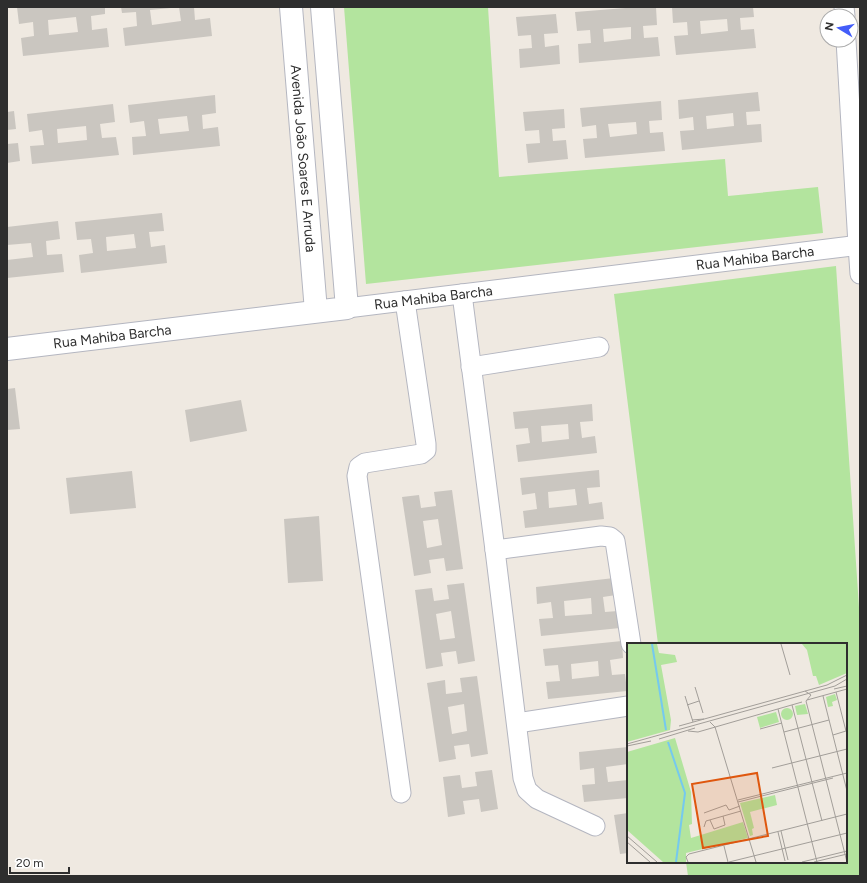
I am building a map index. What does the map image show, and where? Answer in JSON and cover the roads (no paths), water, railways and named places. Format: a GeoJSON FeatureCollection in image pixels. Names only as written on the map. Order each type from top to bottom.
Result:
{"type":"FeatureCollection","features":[{"type":"Feature","properties":{"kind":"street","name":"Avenida João Soares E Arruda"},"geometry":{"type":"LineString","coordinates":[[291,7],[316,311]]}},
{"type":"Feature","properties":{"kind":"street"},"geometry":{"type":"LineString","coordinates":[[322,7],[348,308]]}},
{"type":"Feature","properties":{"kind":"street"},"geometry":{"type":"LineString","coordinates":[[847,48],[860,274]]}},
{"type":"Feature","properties":{"kind":"street"},"geometry":{"type":"LineString","coordinates":[[301,130],[332,127]]}},
{"type":"Feature","properties":{"kind":"street","name":"Rua Mahiba Barcha"},"geometry":{"type":"LineString","coordinates":[[7,349],[859,245]]}},
{"type":"Feature","properties":{"kind":"street"},"geometry":{"type":"LineString","coordinates":[[462,294],[523,778],[527,790],[536,799],[595,826]]}},
{"type":"Feature","properties":{"kind":"street"},"geometry":{"type":"LineString","coordinates":[[402,793],[357,476],[359,467],[365,463],[421,454],[426,450],[404,301]]}},
{"type":"Feature","properties":{"kind":"street"},"geometry":{"type":"LineString","coordinates":[[471,367],[599,347]]}},
{"type":"Feature","properties":{"kind":"street"},"geometry":{"type":"LineString","coordinates":[[495,550],[601,536],[610,537],[615,541],[631,643]]}},
{"type":"Feature","properties":{"kind":"street"},"geometry":{"type":"LineString","coordinates":[[517,723],[627,706]]}}]}
